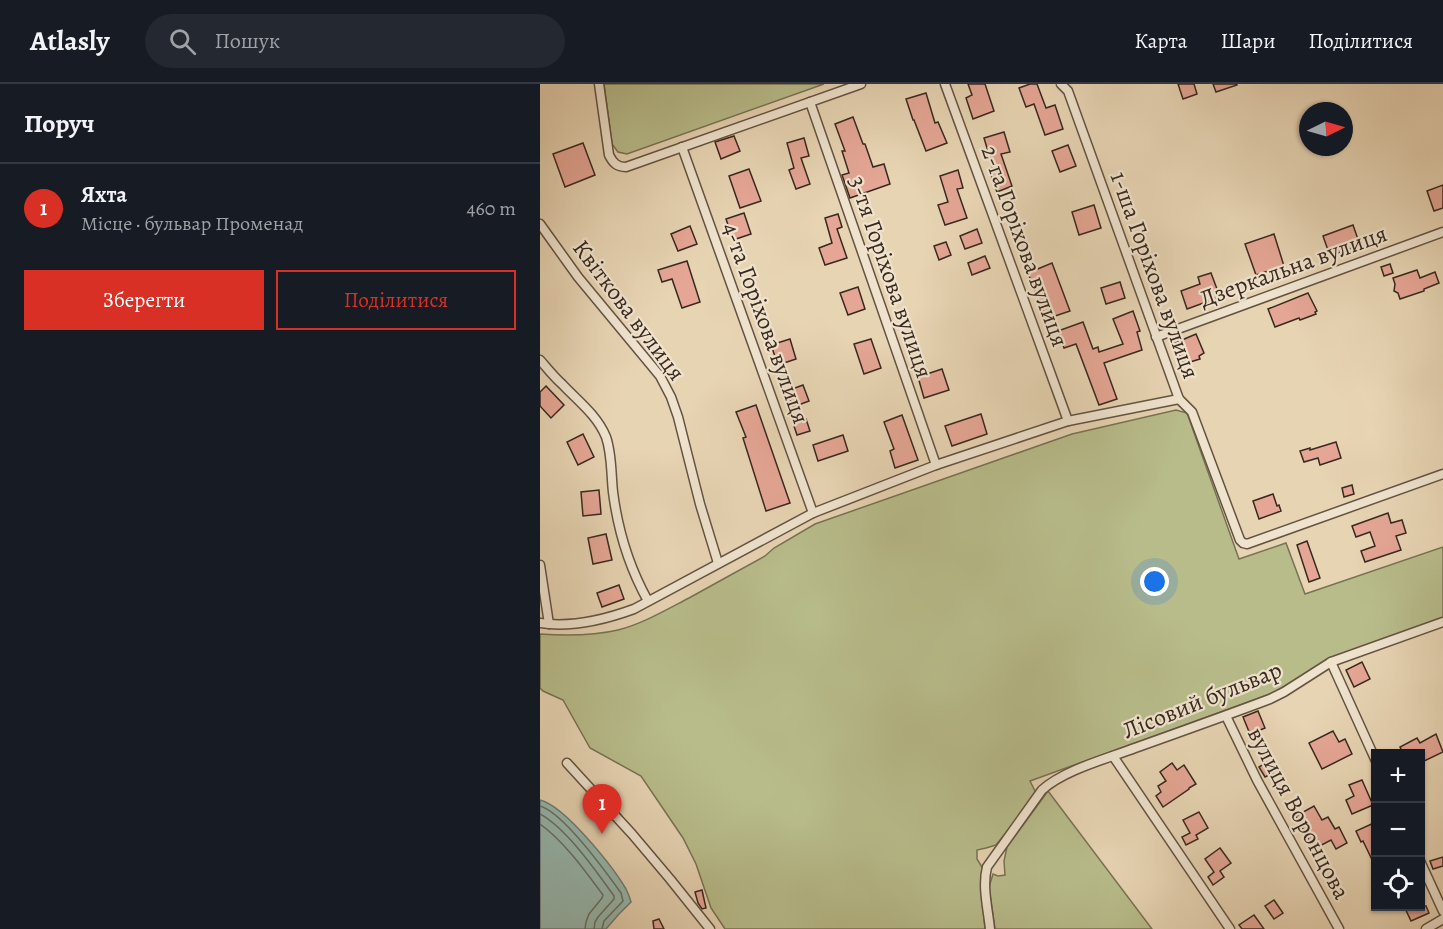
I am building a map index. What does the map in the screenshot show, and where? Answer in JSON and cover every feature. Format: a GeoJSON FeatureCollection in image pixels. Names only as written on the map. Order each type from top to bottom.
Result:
{"type":"FeatureCollection","features":[{"type":"Feature","properties":{"kind":"street"},"geometry":{"type":"LineString","coordinates":[[599,84],[609,155],[620,167],[626,167],[861,84]]}},
{"type":"Feature","properties":{"kind":"street","name":"2-га Горіхова вулиця"},"geometry":{"type":"LineString","coordinates":[[945,84],[1068,421]]}},
{"type":"Feature","properties":{"kind":"street","name":"1-ша Горіхова вулиця"},"geometry":{"type":"LineString","coordinates":[[1061,84],[1068,91],[1179,399],[1192,412],[1240,540],[1247,544],[1443,474]]}},
{"type":"Feature","properties":{"kind":"street","name":"3-тя Горіхова вулиця"},"geometry":{"type":"LineString","coordinates":[[810,102],[936,465]]}},
{"type":"Feature","properties":{"kind":"street","name":"4-та Горіхова вулиця"},"geometry":{"type":"LineString","coordinates":[[682,147],[813,513]]}},
{"type":"Feature","properties":{"kind":"street","name":"Квіткова вулиця"},"geometry":{"type":"LineString","coordinates":[[540,224],[578,277],[660,376],[678,417],[718,563]]}},
{"type":"Feature","properties":{"kind":"street","name":"Дзеркальна вулиця"},"geometry":{"type":"LineString","coordinates":[[1156,337],[1443,232]]}},
{"type":"Feature","properties":{"kind":"street"},"geometry":{"type":"LineString","coordinates":[[540,360],[560,383],[591,412],[606,437],[617,517],[623,543],[637,581],[648,601]]}},
{"type":"Feature","properties":{"kind":"street"},"geometry":{"type":"LineString","coordinates":[[540,565],[544,624],[567,625],[614,617],[634,609],[813,513],[936,465],[1068,421],[1179,399]]}},
{"type":"Feature","properties":{"kind":"street","name":"Лісовий бульвар"},"geometry":{"type":"LineString","coordinates":[[990,929],[985,885],[987,867],[1042,790],[1052,781],[1113,756],[1270,699],[1331,662],[1443,622]]}},
{"type":"Feature","properties":{"kind":"street"},"geometry":{"type":"LineString","coordinates":[[1331,662],[1371,750]]}},
{"type":"Feature","properties":{"kind":"street","name":"вулиця Воронцова"},"geometry":{"type":"LineString","coordinates":[[1226,716],[1257,780],[1339,929]]}},
{"type":"Feature","properties":{"kind":"street"},"geometry":{"type":"LineString","coordinates":[[1113,756],[1230,929]]}},
{"type":"Feature","properties":{"kind":"street"},"geometry":{"type":"LineString","coordinates":[[567,763],[633,834],[710,929]]}},
{"type":"Feature","properties":{"kind":"street"},"geometry":{"type":"LineString","coordinates":[[1425,872],[1443,911]]}},
{"type":"Feature","properties":{"kind":"street"},"geometry":{"type":"LineString","coordinates":[[1426,929],[1443,919]]}},
{"type":"Feature","properties":{"kind":"green space"},"geometry":{"type":"Polygon","coordinates":[[[604,84],[824,84],[627,154],[618,152],[612,144],[604,84]]]}},
{"type":"Feature","properties":{"kind":"green space"},"geometry":{"type":"Polygon","coordinates":[[[1176,410],[1187,413],[1239,559],[1286,543],[1305,594],[1443,547],[1443,619],[1330,660],[1273,693],[1030,781],[1036,796],[996,845],[977,850],[977,859],[982,867],[981,884],[985,929],[725,929],[711,908],[696,864],[683,838],[641,776],[590,748],[563,700],[540,688],[540,634],[589,634],[608,632],[636,624],[765,556],[774,548],[815,524],[1072,434],[1176,410]]]}},
{"type":"Feature","properties":{"kind":"green space"},"geometry":{"type":"Polygon","coordinates":[[[1048,791],[1152,929],[995,929],[989,887],[993,874],[1005,875],[1004,861],[1007,847],[1048,791]]]}},
{"type":"Feature","properties":{"kind":"water"},"geometry":{"type":"Polygon","coordinates":[[[540,800],[562,813],[588,838],[626,889],[631,902],[606,929],[540,929],[540,800]]]}},
{"type":"Feature","properties":{"kind":"building"},"geometry":{"type":"Polygon","coordinates":[[[968,84],[985,84],[994,111],[973,119],[966,98],[972,95],[968,84]]]}},
{"type":"Feature","properties":{"kind":"building"},"geometry":{"type":"Polygon","coordinates":[[[1037,84],[1046,108],[1055,105],[1063,129],[1045,135],[1034,104],[1026,107],[1019,88],[1037,84]]]}},
{"type":"Feature","properties":{"kind":"building"},"geometry":{"type":"Polygon","coordinates":[[[1178,84],[1194,84],[1197,94],[1183,99],[1178,84]]]}},
{"type":"Feature","properties":{"kind":"building"},"geometry":{"type":"Polygon","coordinates":[[[1213,84],[1237,84],[1237,85],[1216,92],[1213,84]]]}},
{"type":"Feature","properties":{"kind":"building"},"geometry":{"type":"Polygon","coordinates":[[[926,93],[935,123],[938,122],[947,143],[926,151],[906,99],[926,93]]]}},
{"type":"Feature","properties":{"kind":"building"},"geometry":{"type":"Polygon","coordinates":[[[853,117],[873,167],[884,164],[890,184],[850,198],[842,175],[849,173],[842,151],[845,151],[835,124],[853,117]]]}},
{"type":"Feature","properties":{"kind":"building"},"geometry":{"type":"Polygon","coordinates":[[[1004,132],[1010,152],[1001,154],[1012,186],[997,192],[989,169],[993,168],[984,138],[1004,132]]]}},
{"type":"Feature","properties":{"kind":"building"},"geometry":{"type":"Polygon","coordinates":[[[734,136],[740,151],[721,159],[715,142],[734,136]]]}},
{"type":"Feature","properties":{"kind":"building"},"geometry":{"type":"Polygon","coordinates":[[[804,138],[809,156],[801,158],[810,184],[796,189],[789,170],[794,168],[787,143],[804,138]]]}},
{"type":"Feature","properties":{"kind":"building"},"geometry":{"type":"Polygon","coordinates":[[[583,143],[595,175],[565,187],[553,154],[583,143]]]}},
{"type":"Feature","properties":{"kind":"building"},"geometry":{"type":"Polygon","coordinates":[[[1068,145],[1076,166],[1060,172],[1052,151],[1068,145]]]}},
{"type":"Feature","properties":{"kind":"building"},"geometry":{"type":"Polygon","coordinates":[[[749,169],[761,201],[740,208],[729,176],[749,169]]]}},
{"type":"Feature","properties":{"kind":"building"},"geometry":{"type":"Polygon","coordinates":[[[958,170],[963,188],[957,189],[967,218],[945,225],[938,205],[948,202],[940,176],[958,170]]]}},
{"type":"Feature","properties":{"kind":"building"},"geometry":{"type":"Polygon","coordinates":[[[1443,185],[1443,208],[1434,211],[1427,191],[1443,185]]]}},
{"type":"Feature","properties":{"kind":"building"},"geometry":{"type":"Polygon","coordinates":[[[1094,205],[1101,228],[1079,235],[1072,212],[1094,205]]]}},
{"type":"Feature","properties":{"kind":"building"},"geometry":{"type":"Polygon","coordinates":[[[744,213],[751,234],[733,240],[726,219],[744,213]]]}},
{"type":"Feature","properties":{"kind":"building"},"geometry":{"type":"Polygon","coordinates":[[[838,214],[842,227],[837,229],[847,258],[825,265],[819,248],[832,243],[825,218],[838,214]]]}},
{"type":"Feature","properties":{"kind":"building"},"geometry":{"type":"Polygon","coordinates":[[[1353,225],[1360,245],[1330,256],[1323,236],[1353,225]]]}},
{"type":"Feature","properties":{"kind":"building"},"geometry":{"type":"Polygon","coordinates":[[[690,226],[697,244],[678,251],[671,234],[690,226]]]}},
{"type":"Feature","properties":{"kind":"building"},"geometry":{"type":"Polygon","coordinates":[[[977,229],[982,243],[965,249],[960,236],[977,229]]]}},
{"type":"Feature","properties":{"kind":"building"},"geometry":{"type":"Polygon","coordinates":[[[1274,234],[1284,266],[1256,275],[1245,244],[1274,234]]]}},
{"type":"Feature","properties":{"kind":"building"},"geometry":{"type":"Polygon","coordinates":[[[946,242],[951,255],[939,260],[934,246],[946,242]]]}},
{"type":"Feature","properties":{"kind":"building"},"geometry":{"type":"Polygon","coordinates":[[[985,256],[990,268],[972,275],[968,263],[985,256]]]}},
{"type":"Feature","properties":{"kind":"building"},"geometry":{"type":"Polygon","coordinates":[[[687,261],[700,302],[682,308],[672,279],[662,282],[658,270],[687,261]]]}},
{"type":"Feature","properties":{"kind":"building"},"geometry":{"type":"Polygon","coordinates":[[[1052,263],[1070,311],[1046,319],[1028,273],[1052,263]]]}},
{"type":"Feature","properties":{"kind":"building"},"geometry":{"type":"Polygon","coordinates":[[[1390,264],[1393,273],[1384,276],[1381,267],[1390,264]]]}},
{"type":"Feature","properties":{"kind":"building"},"geometry":{"type":"Polygon","coordinates":[[[1417,270],[1420,278],[1435,272],[1439,283],[1400,299],[1398,293],[1394,291],[1393,278],[1417,270]]]}},
{"type":"Feature","properties":{"kind":"building"},"geometry":{"type":"Polygon","coordinates":[[[1211,273],[1220,297],[1187,309],[1181,291],[1200,284],[1198,277],[1211,273]]]}},
{"type":"Feature","properties":{"kind":"building"},"geometry":{"type":"Polygon","coordinates":[[[1120,282],[1125,298],[1106,304],[1101,288],[1120,282]]]}},
{"type":"Feature","properties":{"kind":"building"},"geometry":{"type":"Polygon","coordinates":[[[858,287],[865,309],[848,315],[840,293],[858,287]]]}},
{"type":"Feature","properties":{"kind":"building"},"geometry":{"type":"Polygon","coordinates":[[[1308,293],[1317,311],[1316,314],[1275,327],[1268,309],[1308,293]]]}},
{"type":"Feature","properties":{"kind":"building"},"geometry":{"type":"Polygon","coordinates":[[[1133,311],[1140,331],[1137,332],[1142,350],[1104,363],[1117,399],[1099,405],[1076,344],[1064,348],[1058,331],[1083,322],[1093,349],[1098,347],[1099,352],[1123,344],[1113,319],[1133,311]]]}},
{"type":"Feature","properties":{"kind":"building"},"geometry":{"type":"Polygon","coordinates":[[[1196,334],[1204,353],[1199,356],[1200,359],[1190,362],[1189,359],[1182,362],[1175,343],[1196,334]]]}},
{"type":"Feature","properties":{"kind":"building"},"geometry":{"type":"Polygon","coordinates":[[[790,339],[796,359],[778,365],[771,345],[790,339]]]}},
{"type":"Feature","properties":{"kind":"building"},"geometry":{"type":"Polygon","coordinates":[[[871,339],[881,368],[864,374],[854,344],[871,339]]]}},
{"type":"Feature","properties":{"kind":"building"},"geometry":{"type":"Polygon","coordinates":[[[942,369],[949,390],[924,398],[918,377],[942,369]]]}},
{"type":"Feature","properties":{"kind":"building"},"geometry":{"type":"Polygon","coordinates":[[[803,385],[809,401],[793,407],[787,391],[803,385]]]}},
{"type":"Feature","properties":{"kind":"building"},"geometry":{"type":"Polygon","coordinates":[[[546,386],[564,405],[551,418],[540,406],[540,392],[546,386]]]}},
{"type":"Feature","properties":{"kind":"building"},"geometry":{"type":"Polygon","coordinates":[[[756,405],[790,503],[766,511],[743,438],[746,437],[736,412],[756,405]]]}},
{"type":"Feature","properties":{"kind":"building"},"geometry":{"type":"Polygon","coordinates":[[[981,414],[987,434],[952,446],[945,426],[981,414]]]}},
{"type":"Feature","properties":{"kind":"building"},"geometry":{"type":"Polygon","coordinates":[[[902,415],[918,460],[895,468],[890,451],[894,449],[884,422],[902,415]]]}},
{"type":"Feature","properties":{"kind":"building"},"geometry":{"type":"Polygon","coordinates":[[[806,419],[810,431],[797,435],[793,423],[806,419]]]}},
{"type":"Feature","properties":{"kind":"building"},"geometry":{"type":"Polygon","coordinates":[[[583,434],[594,457],[578,465],[567,442],[583,434]]]}},
{"type":"Feature","properties":{"kind":"building"},"geometry":{"type":"Polygon","coordinates":[[[843,435],[848,451],[818,461],[813,445],[843,435]]]}},
{"type":"Feature","properties":{"kind":"building"},"geometry":{"type":"Polygon","coordinates":[[[1336,442],[1341,458],[1320,465],[1318,458],[1304,462],[1300,451],[1336,442]]]}},
{"type":"Feature","properties":{"kind":"building"},"geometry":{"type":"Polygon","coordinates":[[[1352,485],[1354,494],[1344,497],[1342,488],[1352,485]]]}},
{"type":"Feature","properties":{"kind":"building"},"geometry":{"type":"Polygon","coordinates":[[[599,490],[601,514],[583,516],[581,492],[599,490]]]}},
{"type":"Feature","properties":{"kind":"building"},"geometry":{"type":"Polygon","coordinates":[[[1273,494],[1281,511],[1259,519],[1253,501],[1273,494]]]}},
{"type":"Feature","properties":{"kind":"building"},"geometry":{"type":"Polygon","coordinates":[[[1388,513],[1391,523],[1402,520],[1406,533],[1396,536],[1401,550],[1365,562],[1361,551],[1375,546],[1370,532],[1356,537],[1352,526],[1388,513]]]}},
{"type":"Feature","properties":{"kind":"building"},"geometry":{"type":"Polygon","coordinates":[[[606,534],[612,560],[593,564],[588,538],[606,534]]]}},
{"type":"Feature","properties":{"kind":"building"},"geometry":{"type":"Polygon","coordinates":[[[1307,541],[1320,578],[1309,582],[1297,545],[1307,541]]]}},
{"type":"Feature","properties":{"kind":"building"},"geometry":{"type":"Polygon","coordinates":[[[619,585],[624,599],[602,607],[597,593],[619,585]]]}},
{"type":"Feature","properties":{"kind":"building"},"geometry":{"type":"Polygon","coordinates":[[[1362,662],[1370,679],[1354,687],[1346,670],[1362,662]]]}},
{"type":"Feature","properties":{"kind":"building"},"geometry":{"type":"Polygon","coordinates":[[[1258,711],[1265,728],[1250,734],[1243,717],[1258,711]]]}},
{"type":"Feature","properties":{"kind":"building"},"geometry":{"type":"Polygon","coordinates":[[[1333,731],[1339,742],[1345,739],[1352,754],[1322,769],[1309,743],[1333,731]]]}},
{"type":"Feature","properties":{"kind":"building"},"geometry":{"type":"Polygon","coordinates":[[[1436,734],[1443,752],[1425,761],[1425,749],[1401,749],[1400,747],[1417,738],[1420,743],[1436,734]]]}},
{"type":"Feature","properties":{"kind":"building"},"geometry":{"type":"Polygon","coordinates":[[[1267,762],[1273,773],[1265,777],[1259,767],[1267,762]]]}},
{"type":"Feature","properties":{"kind":"building"},"geometry":{"type":"Polygon","coordinates":[[[1172,763],[1177,770],[1184,765],[1196,784],[1163,807],[1156,796],[1161,792],[1158,786],[1166,781],[1160,772],[1172,763]]]}},
{"type":"Feature","properties":{"kind":"building"},"geometry":{"type":"Polygon","coordinates":[[[1362,780],[1371,806],[1352,814],[1346,800],[1354,796],[1349,785],[1362,780]]]}},
{"type":"Feature","properties":{"kind":"building"},"geometry":{"type":"Polygon","coordinates":[[[1314,806],[1322,820],[1328,817],[1335,829],[1339,827],[1347,843],[1336,849],[1331,840],[1314,849],[1296,816],[1314,806]]]}},
{"type":"Feature","properties":{"kind":"building"},"geometry":{"type":"Polygon","coordinates":[[[1199,812],[1208,828],[1196,835],[1198,839],[1186,845],[1182,837],[1190,833],[1183,820],[1199,812]]]}},
{"type":"Feature","properties":{"kind":"building"},"geometry":{"type":"Polygon","coordinates":[[[1371,824],[1371,858],[1363,841],[1361,842],[1356,831],[1371,824]]]}},
{"type":"Feature","properties":{"kind":"building"},"geometry":{"type":"Polygon","coordinates":[[[1220,848],[1231,863],[1220,871],[1224,877],[1213,885],[1208,877],[1214,872],[1205,859],[1220,848]]]}},
{"type":"Feature","properties":{"kind":"building"},"geometry":{"type":"Polygon","coordinates":[[[1443,857],[1443,866],[1433,869],[1430,861],[1443,857]]]}},
{"type":"Feature","properties":{"kind":"building"},"geometry":{"type":"Polygon","coordinates":[[[702,890],[706,908],[702,909],[695,892],[702,890]]]}},
{"type":"Feature","properties":{"kind":"building"},"geometry":{"type":"Polygon","coordinates":[[[1274,900],[1283,913],[1274,919],[1265,906],[1274,900]]]}},
{"type":"Feature","properties":{"kind":"building"},"geometry":{"type":"Polygon","coordinates":[[[1426,906],[1429,913],[1411,921],[1406,911],[1425,911],[1426,906]]]}},
{"type":"Feature","properties":{"kind":"building"},"geometry":{"type":"Polygon","coordinates":[[[1254,915],[1264,929],[1242,929],[1239,925],[1254,915]]]}},
{"type":"Feature","properties":{"kind":"building"},"geometry":{"type":"Polygon","coordinates":[[[659,919],[664,929],[654,929],[653,921],[659,919]]]}},
{"type":"Feature","properties":{"kind":"place","name":"Яхта"},"geometry":{"type":"Point","coordinates":[602,834]}}]}
